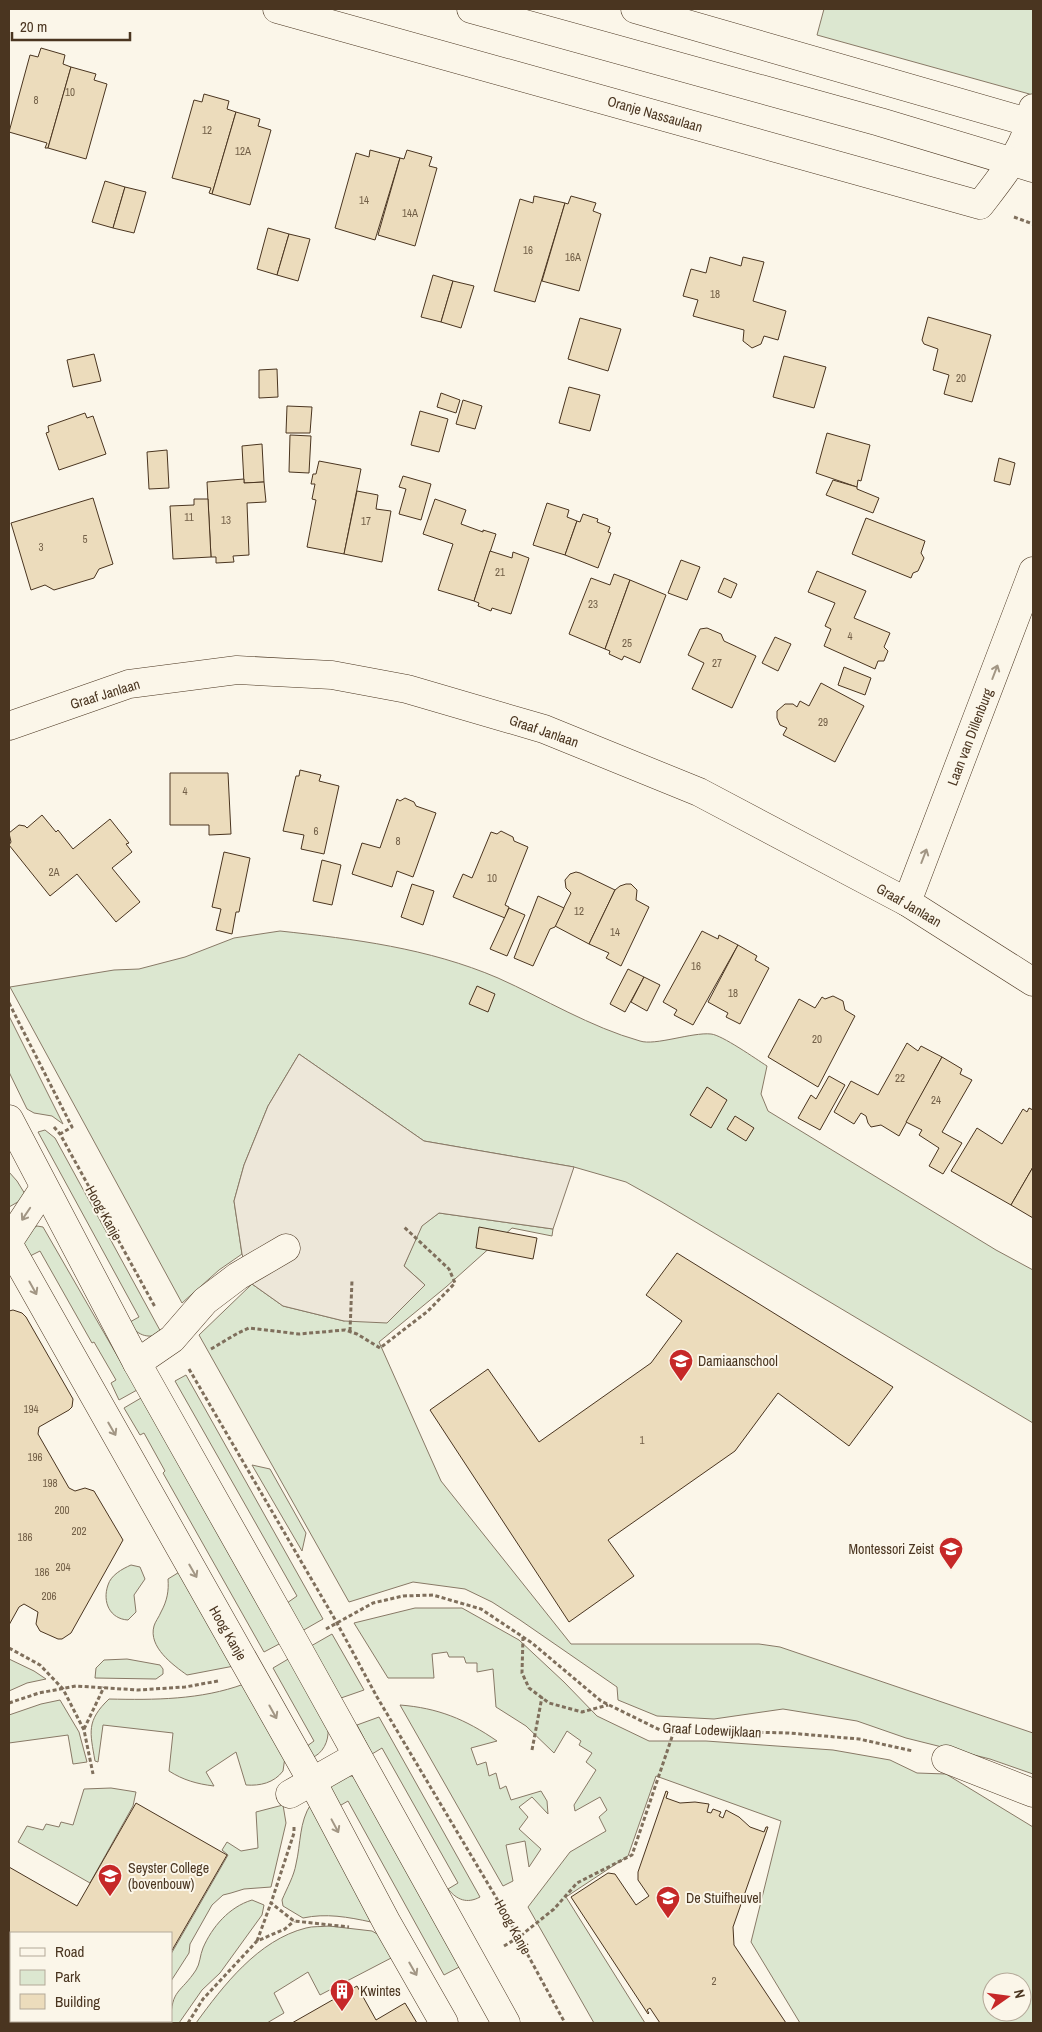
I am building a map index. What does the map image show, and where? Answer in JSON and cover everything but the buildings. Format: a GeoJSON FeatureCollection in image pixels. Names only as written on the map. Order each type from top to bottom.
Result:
{"type":"FeatureCollection","features":[{"type":"Feature","properties":{"kind":"street","name":"Oranje Nassaulaan"},"geometry":{"type":"LineString","coordinates":[[277,9],[980,205],[1024,165]]}},
{"type":"Feature","properties":{"kind":"street"},"geometry":{"type":"LineString","coordinates":[[471,9],[880,122],[1024,165],[1032,116],[635,9]]}},
{"type":"Feature","properties":{"kind":"street","name":"Laan van Dillenburg"},"geometry":{"type":"LineString","coordinates":[[907,902],[1033,571]]}},
{"type":"Feature","properties":{"kind":"street","name":"Graaf Janlaan"},"geometry":{"type":"LineString","coordinates":[[9,726],[129,684],[237,670],[332,675],[407,689],[544,729],[698,792],[907,902],[1033,982]]}},
{"type":"Feature","properties":{"kind":"street"},"geometry":{"type":"LineString","coordinates":[[10,1124],[137,1363],[506,2023]]}},
{"type":"Feature","properties":{"kind":"street"},"geometry":{"type":"LineString","coordinates":[[9,1241],[44,1188]]}},
{"type":"Feature","properties":{"kind":"street","name":"Hoog Kanje"},"geometry":{"type":"LineString","coordinates":[[9,1245],[250,1672],[301,1789],[387,1923],[444,2023]]}},
{"type":"Feature","properties":{"kind":"street"},"geometry":{"type":"LineString","coordinates":[[137,1363],[172,1339],[204,1300],[238,1276],[286,1248]]}},
{"type":"Feature","properties":{"kind":"street"},"geometry":{"type":"LineString","coordinates":[[301,1789],[357,1756]]}},
{"type":"Feature","properties":{"kind":"street"},"geometry":{"type":"LineString","coordinates":[[946,1759],[1033,1793]]}},
{"type":"Feature","properties":{"kind":"path"},"geometry":{"type":"LineString","coordinates":[[9,1003],[72,1127],[60,1134]]}},
{"type":"Feature","properties":{"kind":"path","name":"Hoog Kanje"},"geometry":{"type":"LineString","coordinates":[[10,1124],[41,1121],[51,1124],[60,1134],[172,1339],[337,1623],[377,1697],[518,1937],[565,2023]]}},
{"type":"Feature","properties":{"kind":"path"},"geometry":{"type":"LineString","coordinates":[[187,1364],[249,1328],[298,1334],[346,1330],[380,1348],[428,1311],[455,1284],[449,1269],[403,1226]]}},
{"type":"Feature","properties":{"kind":"path"},"geometry":{"type":"LineString","coordinates":[[350,1331],[352,1280]]}},
{"type":"Feature","properties":{"kind":"path","name":"Graaf Lodewijklaan"},"geometry":{"type":"LineString","coordinates":[[296,1645],[373,1603],[403,1596],[432,1595],[481,1609],[522,1637],[608,1705],[660,1730],[789,1733],[859,1739],[946,1759]]}},
{"type":"Feature","properties":{"kind":"path"},"geometry":{"type":"LineString","coordinates":[[522,1637],[522,1673],[529,1688],[549,1703],[582,1712],[608,1705]]}},
{"type":"Feature","properties":{"kind":"path"},"geometry":{"type":"LineString","coordinates":[[9,1648],[40,1665],[63,1689],[84,1730],[93,1774]]}},
{"type":"Feature","properties":{"kind":"path"},"geometry":{"type":"LineString","coordinates":[[9,1703],[39,1693],[76,1686],[138,1690],[185,1687],[231,1678],[250,1672]]}},
{"type":"Feature","properties":{"kind":"path"},"geometry":{"type":"LineString","coordinates":[[84,1730],[104,1687]]}},
{"type":"Feature","properties":{"kind":"path"},"geometry":{"type":"LineString","coordinates":[[532,1750],[542,1697]]}},
{"type":"Feature","properties":{"kind":"path"},"geometry":{"type":"LineString","coordinates":[[473,1964],[518,1937],[554,1909],[577,1883],[632,1855],[674,1731]]}},
{"type":"Feature","properties":{"kind":"path"},"geometry":{"type":"LineString","coordinates":[[257,1942],[294,1833],[301,1789]]}},
{"type":"Feature","properties":{"kind":"path"},"geometry":{"type":"LineString","coordinates":[[271,1903],[294,1920],[374,1930],[387,1923]]}},
{"type":"Feature","properties":{"kind":"path"},"geometry":{"type":"LineString","coordinates":[[188,2023],[203,1999],[257,1942],[285,1930],[294,1920]]}},
{"type":"Feature","properties":{"kind":"green space"},"geometry":{"type":"Polygon","coordinates":[[[824,9],[1033,9],[1033,95],[817,35],[824,9]]]}},
{"type":"Feature","properties":{"kind":"green space"},"geometry":{"type":"Polygon","coordinates":[[[280,931],[363,941],[445,959],[498,978],[585,1020],[621,1035],[640,1041],[655,1042],[694,1035],[716,1035],[767,1066],[761,1094],[768,1111],[996,1250],[1033,1270],[1033,1423],[626,1182],[574,1167],[424,1141],[299,1054],[268,1106],[244,1165],[234,1201],[242,1254],[219,1270],[182,1303],[10,987],[114,970],[139,969],[185,957],[234,938],[280,931]]]}},
{"type":"Feature","properties":{"kind":"green space"},"geometry":{"type":"Polygon","coordinates":[[[9,1016],[63,1124],[52,1116],[34,1113],[27,1109],[9,1072],[9,1016]]]}},
{"type":"Feature","properties":{"kind":"green space"},"geometry":{"type":"Polygon","coordinates":[[[45,1130],[55,1138],[162,1334],[143,1335],[128,1323],[139,1317],[38,1132],[45,1130]]]}},
{"type":"Feature","properties":{"kind":"green space"},"geometry":{"type":"Polygon","coordinates":[[[9,1172],[25,1194],[23,1199],[9,1207],[9,1172]]]}},
{"type":"Feature","properties":{"kind":"green space"},"geometry":{"type":"Polygon","coordinates":[[[439,1213],[553,1229],[552,1236],[512,1228],[446,1287],[379,1342],[441,1481],[571,1644],[759,1644],[780,1647],[1033,1733],[1033,1774],[990,1759],[906,1738],[857,1721],[783,1709],[714,1719],[657,1716],[618,1700],[617,1687],[520,1620],[492,1602],[465,1589],[413,1582],[349,1602],[199,1335],[252,1284],[283,1306],[344,1321],[424,1284],[404,1266],[421,1226],[439,1213]]]}},
{"type":"Feature","properties":{"kind":"green space"},"geometry":{"type":"Polygon","coordinates":[[[37,1226],[43,1227],[137,1390],[119,1400],[111,1383],[116,1380],[94,1342],[92,1343],[40,1251],[30,1256],[22,1246],[25,1232],[37,1226]]]}},
{"type":"Feature","properties":{"kind":"green space"},"geometry":{"type":"Polygon","coordinates":[[[186,1375],[323,1619],[302,1631],[287,1603],[297,1596],[175,1381],[186,1375]]]}},
{"type":"Feature","properties":{"kind":"green space"},"geometry":{"type":"Polygon","coordinates":[[[141,1398],[281,1643],[264,1652],[163,1473],[165,1471],[144,1433],[140,1435],[124,1408],[141,1398]]]}},
{"type":"Feature","properties":{"kind":"green space"},"geometry":{"type":"Polygon","coordinates":[[[252,1465],[270,1469],[306,1533],[302,1551],[252,1465]]]}},
{"type":"Feature","properties":{"kind":"green space"},"geometry":{"type":"Polygon","coordinates":[[[131,1565],[140,1567],[145,1579],[134,1595],[136,1612],[128,1620],[112,1613],[107,1603],[106,1591],[114,1575],[131,1565]]]}},
{"type":"Feature","properties":{"kind":"green space"},"geometry":{"type":"Polygon","coordinates":[[[181,1571],[234,1666],[187,1675],[169,1661],[158,1648],[153,1634],[154,1626],[166,1600],[168,1579],[181,1571]]]}},
{"type":"Feature","properties":{"kind":"green space"},"geometry":{"type":"Polygon","coordinates":[[[415,1608],[462,1608],[519,1640],[597,1716],[649,1741],[706,1741],[833,1750],[890,1760],[917,1773],[946,1774],[1033,1827],[1033,2023],[800,2023],[751,1942],[781,1821],[656,1776],[628,1856],[566,1897],[645,2023],[594,2023],[528,1907],[570,1852],[606,1831],[599,1817],[607,1810],[600,1797],[575,1811],[574,1805],[596,1770],[586,1762],[592,1753],[579,1745],[581,1741],[567,1731],[554,1753],[526,1726],[496,1707],[493,1669],[477,1672],[477,1663],[466,1663],[464,1657],[449,1657],[447,1652],[432,1654],[434,1678],[388,1678],[354,1623],[415,1608]]]}},
{"type":"Feature","properties":{"kind":"green space"},"geometry":{"type":"Polygon","coordinates":[[[332,1634],[364,1690],[341,1698],[311,1646],[332,1634]]]}},
{"type":"Feature","properties":{"kind":"green space"},"geometry":{"type":"Polygon","coordinates":[[[290,1658],[328,1729],[327,1738],[322,1750],[311,1758],[303,1749],[314,1741],[273,1668],[290,1658]]]}},
{"type":"Feature","properties":{"kind":"green space"},"geometry":{"type":"Polygon","coordinates":[[[9,1659],[46,1679],[27,1683],[9,1691],[9,1659]]]}},
{"type":"Feature","properties":{"kind":"green space"},"geometry":{"type":"Polygon","coordinates":[[[127,1659],[160,1665],[163,1669],[163,1674],[156,1679],[95,1678],[96,1668],[104,1660],[127,1659]]]}},
{"type":"Feature","properties":{"kind":"green space"},"geometry":{"type":"Polygon","coordinates":[[[244,1684],[285,1757],[283,1771],[271,1781],[256,1785],[246,1785],[236,1752],[206,1772],[214,1786],[190,1781],[169,1771],[173,1733],[103,1725],[98,1762],[95,1761],[91,1734],[93,1721],[96,1714],[109,1699],[177,1698],[211,1693],[244,1684]]]}},
{"type":"Feature","properties":{"kind":"green space"},"geometry":{"type":"Polygon","coordinates":[[[60,1700],[79,1732],[87,1762],[73,1764],[68,1735],[9,1743],[9,1715],[41,1704],[60,1700]]]}},
{"type":"Feature","properties":{"kind":"green space"},"geometry":{"type":"Polygon","coordinates":[[[400,1705],[427,1709],[451,1716],[497,1741],[471,1748],[477,1765],[486,1762],[489,1776],[496,1773],[500,1789],[506,1786],[511,1800],[541,1791],[547,1801],[548,1814],[532,1797],[519,1807],[528,1817],[519,1829],[541,1849],[529,1867],[525,1841],[506,1845],[513,1881],[503,1886],[400,1705]]]}},
{"type":"Feature","properties":{"kind":"green space"},"geometry":{"type":"Polygon","coordinates":[[[379,1717],[480,1897],[463,1900],[455,1896],[448,1889],[458,1883],[382,1748],[372,1754],[357,1725],[379,1717]]]}},
{"type":"Feature","properties":{"kind":"green space"},"geometry":{"type":"Polygon","coordinates":[[[344,1776],[352,1776],[356,1779],[463,1965],[444,1975],[348,1801],[336,1808],[328,1787],[344,1776]]]}},
{"type":"Feature","properties":{"kind":"green space"},"geometry":{"type":"Polygon","coordinates":[[[111,1788],[136,1792],[133,1806],[90,1883],[18,1842],[27,1826],[43,1830],[46,1824],[59,1827],[61,1822],[73,1825],[84,1789],[111,1788]]]}},
{"type":"Feature","properties":{"kind":"green space"},"geometry":{"type":"Polygon","coordinates":[[[311,1804],[371,1922],[329,1916],[303,1918],[283,1906],[282,1900],[295,1869],[304,1818],[311,1804]]]}},
{"type":"Feature","properties":{"kind":"green space"},"geometry":{"type":"Polygon","coordinates":[[[283,1805],[286,1823],[271,1887],[244,1889],[223,1895],[212,1905],[190,1944],[189,1953],[172,1979],[172,1952],[228,1855],[222,1850],[227,1842],[241,1851],[258,1848],[256,1812],[283,1805]]]}},
{"type":"Feature","properties":{"kind":"green space"},"geometry":{"type":"Polygon","coordinates":[[[252,1900],[264,1905],[262,1915],[220,1973],[202,1990],[179,2023],[165,2023],[172,2022],[172,2007],[175,1997],[196,1970],[203,1948],[216,1925],[244,1903],[252,1900]]]}},
{"type":"Feature","properties":{"kind":"green space"},"geometry":{"type":"Polygon","coordinates":[[[329,1926],[372,1931],[384,1938],[395,1956],[320,1995],[308,1972],[274,1993],[284,2013],[267,2023],[196,2023],[243,1966],[272,1943],[289,1934],[309,1927],[329,1926]]]}},
{"type":"Feature","properties":{"kind":"shaded area"},"geometry":{"type":"Polygon","coordinates":[[[299,1054],[424,1141],[574,1167],[553,1229],[439,1213],[422,1226],[404,1266],[425,1285],[387,1323],[344,1321],[283,1306],[252,1284],[242,1254],[234,1201],[244,1165],[268,1106],[299,1054]]]}},
{"type":"Feature","properties":{"kind":"place","name":"Damiaanschool"},"geometry":{"type":"Point","coordinates":[681,1382]}},
{"type":"Feature","properties":{"kind":"place","name":"Montessori Zeist"},"geometry":{"type":"Point","coordinates":[951,1570]}},
{"type":"Feature","properties":{"kind":"place","name":"Seyster College (bovenbouw)"},"geometry":{"type":"Point","coordinates":[110,1897]}},
{"type":"Feature","properties":{"kind":"place","name":"De Stuifheuvel"},"geometry":{"type":"Point","coordinates":[668,1919]}},
{"type":"Feature","properties":{"kind":"place","name":"Kwintes"},"geometry":{"type":"Point","coordinates":[342,2012]}}]}
